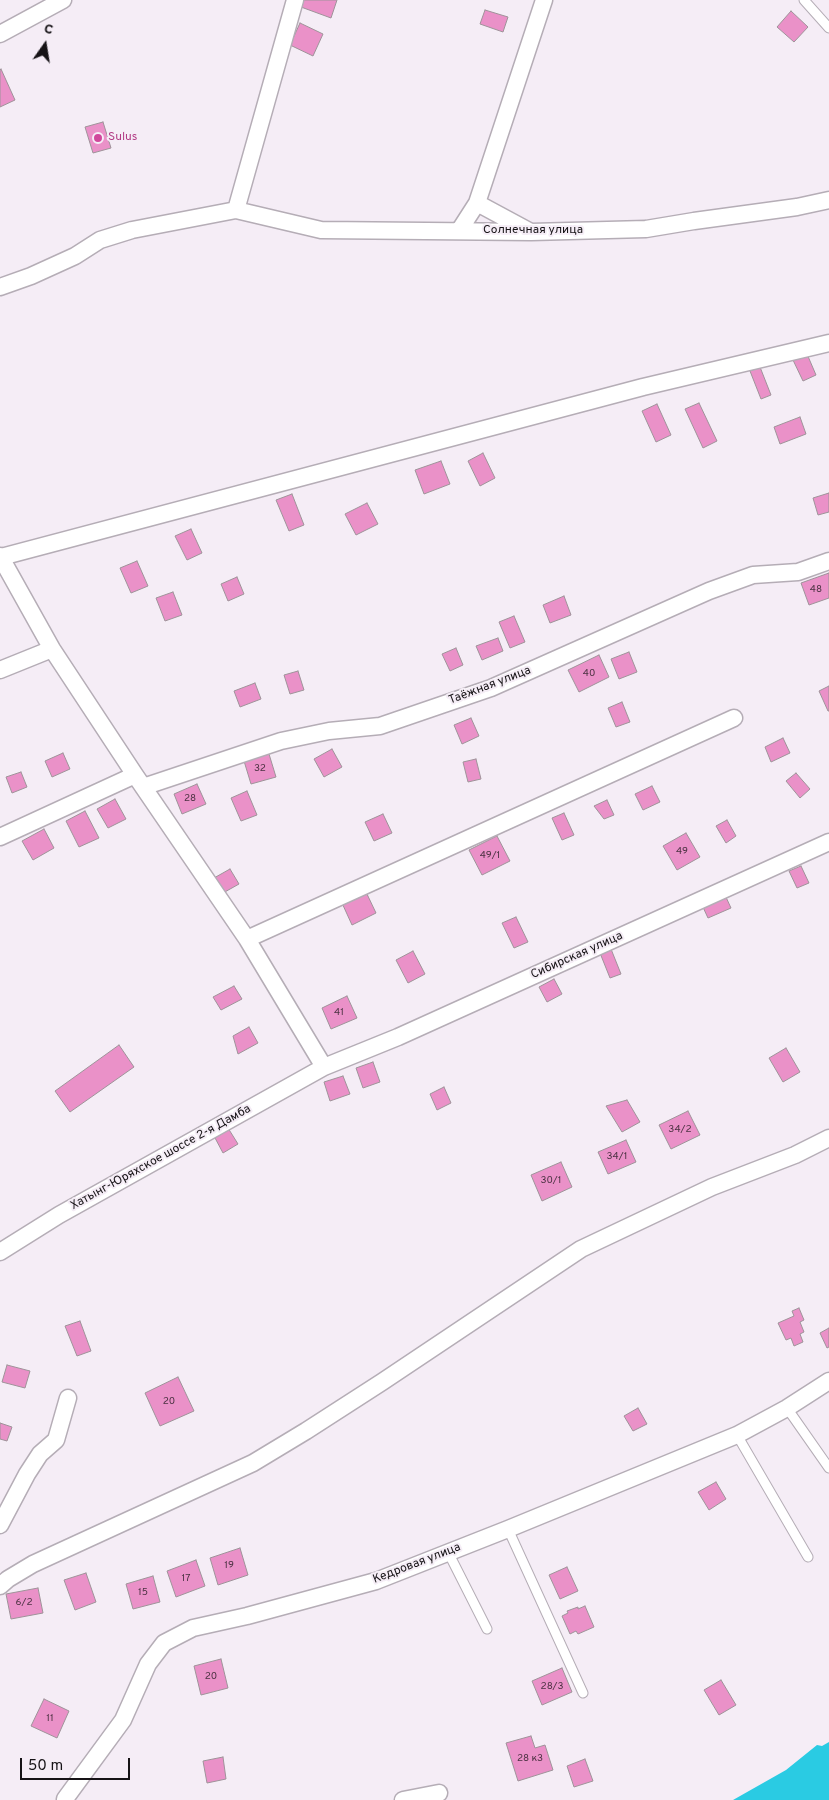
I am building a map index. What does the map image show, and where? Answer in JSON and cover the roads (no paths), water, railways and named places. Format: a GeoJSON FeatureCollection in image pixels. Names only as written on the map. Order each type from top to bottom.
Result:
{"type":"FeatureCollection","features":[{"type":"Feature","properties":{"kind":"street"},"geometry":{"type":"LineString","coordinates":[[0,34],[63,0]]}},
{"type":"Feature","properties":{"kind":"street"},"geometry":{"type":"LineString","coordinates":[[0,287],[31,276],[75,256],[100,240],[132,230],[236,210],[296,0]]}},
{"type":"Feature","properties":{"kind":"street"},"geometry":{"type":"LineString","coordinates":[[459,230],[477,203],[544,0]]}},
{"type":"Feature","properties":{"kind":"street","name":"Солнечная улица"},"geometry":{"type":"LineString","coordinates":[[236,210],[320,230],[531,232],[646,228],[694,220],[797,208],[829,200]]}},
{"type":"Feature","properties":{"kind":"street"},"geometry":{"type":"LineString","coordinates":[[477,203],[531,232]]}},
{"type":"Feature","properties":{"kind":"street"},"geometry":{"type":"LineString","coordinates":[[324,1067],[247,939],[52,649],[0,557],[643,387],[829,343]]}},
{"type":"Feature","properties":{"kind":"street","name":"Таёжная улица"},"geometry":{"type":"LineString","coordinates":[[0,836],[139,781],[281,741],[329,730],[380,726],[492,688],[709,591],[753,575],[798,572],[829,560]]}},
{"type":"Feature","properties":{"kind":"street"},"geometry":{"type":"LineString","coordinates":[[0,670],[52,649]]}},
{"type":"Feature","properties":{"kind":"street"},"geometry":{"type":"LineString","coordinates":[[247,939],[734,718]]}},
{"type":"Feature","properties":{"kind":"street","name":"Сибирская улица"},"geometry":{"type":"LineString","coordinates":[[324,1067],[398,1037],[829,842]]}},
{"type":"Feature","properties":{"kind":"street","name":"Хатынг-Юряхское шоссе 2-я Дамба"},"geometry":{"type":"LineString","coordinates":[[0,1252],[67,1211],[324,1067]]}},
{"type":"Feature","properties":{"kind":"street"},"geometry":{"type":"LineString","coordinates":[[0,1586],[33,1564],[253,1463],[382,1382],[581,1249],[712,1187],[795,1155],[829,1138]]}},
{"type":"Feature","properties":{"kind":"street","name":"Кедровая улица"},"geometry":{"type":"LineString","coordinates":[[70,1800],[123,1720],[148,1664],[164,1643],[193,1628],[247,1616],[376,1581],[508,1529],[737,1435],[787,1408],[829,1381]]}},
{"type":"Feature","properties":{"kind":"street"},"geometry":{"type":"LineString","coordinates":[[0,1525],[26,1474],[40,1454],[56,1440],[68,1398]]}},
{"type":"Feature","properties":{"kind":"street"},"geometry":{"type":"LineString","coordinates":[[403,1800],[439,1793]]}},
{"type":"Feature","properties":{"kind":"lane"},"geometry":{"type":"LineString","coordinates":[[804,0],[829,28]]}},
{"type":"Feature","properties":{"kind":"lane"},"geometry":{"type":"LineString","coordinates":[[787,1408],[829,1468]]}},
{"type":"Feature","properties":{"kind":"lane"},"geometry":{"type":"LineString","coordinates":[[737,1435],[808,1557]]}},
{"type":"Feature","properties":{"kind":"lane"},"geometry":{"type":"LineString","coordinates":[[508,1529],[583,1693]]}},
{"type":"Feature","properties":{"kind":"lane"},"geometry":{"type":"LineString","coordinates":[[448,1552],[487,1628]]}},
{"type":"Feature","properties":{"kind":"water"},"geometry":{"type":"Polygon","coordinates":[[[829,1742],[829,1800],[733,1800],[786,1770],[817,1745],[822,1746],[829,1742]]]}},
{"type":"Feature","properties":{"kind":"place","name":"Sulus"},"geometry":{"type":"Point","coordinates":[98,138]}}]}
